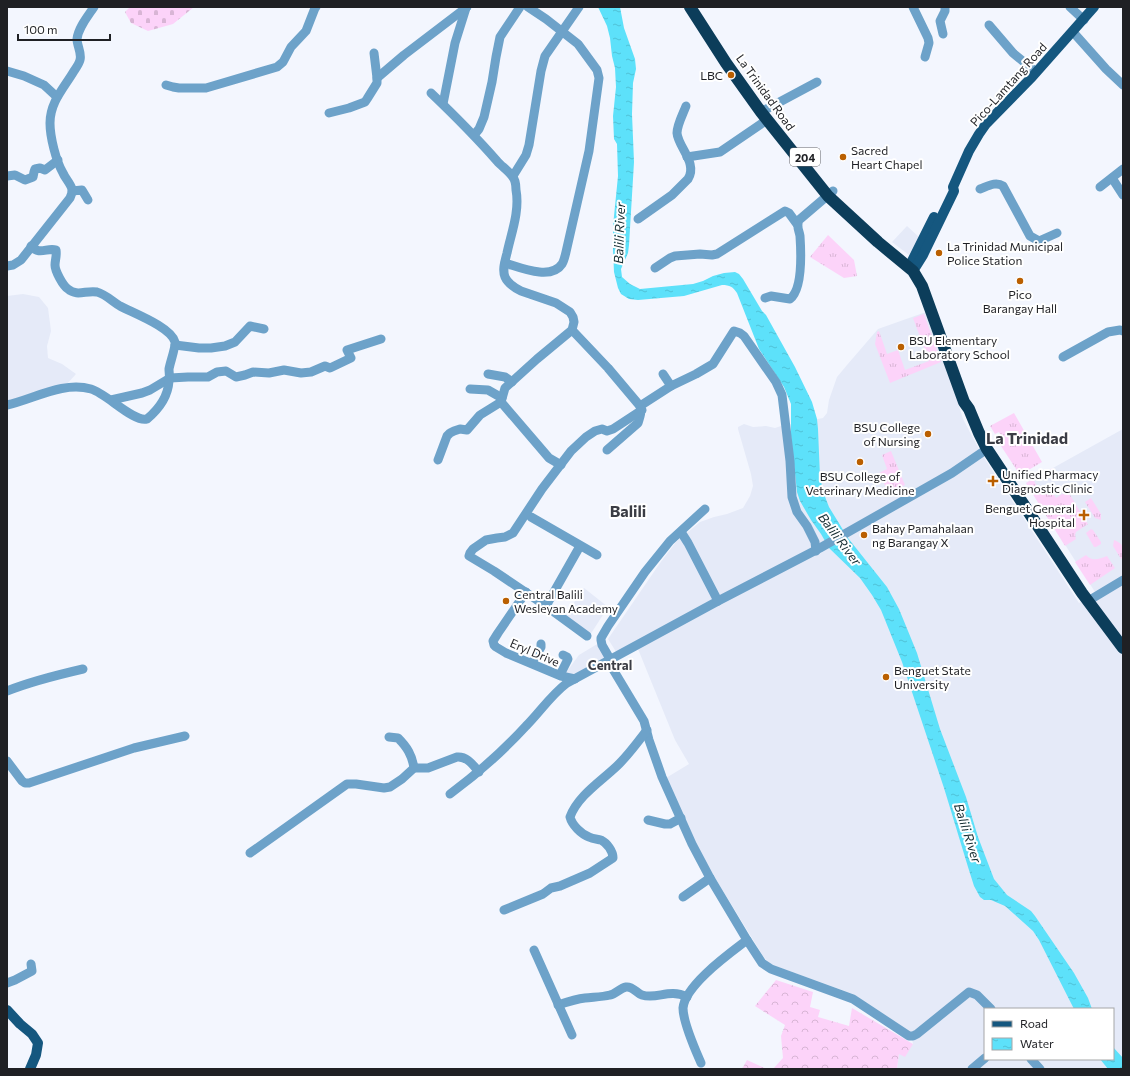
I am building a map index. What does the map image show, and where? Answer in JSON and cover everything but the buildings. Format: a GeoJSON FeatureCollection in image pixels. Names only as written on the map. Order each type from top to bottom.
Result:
{"type":"FeatureCollection","features":[{"type":"Feature","properties":{"kind":"highway","name":"La Trinidad Road"},"geometry":{"type":"LineString","coordinates":[[690,7],[726,63],[753,95]]}},
{"type":"Feature","properties":{"kind":"highway","name":"La Trinidad Road"},"geometry":{"type":"LineString","coordinates":[[698,7],[765,114],[831,194],[878,242],[912,267]]}},
{"type":"Feature","properties":{"kind":"highway","name":"204"},"geometry":{"type":"LineString","coordinates":[[912,267],[922,286],[964,402],[969,409],[979,433],[1088,601],[1123,648]]}},
{"type":"Feature","properties":{"kind":"main road","name":"Pico-Lamtang Road"},"geometry":{"type":"LineString","coordinates":[[912,267],[923,255],[954,191],[953,188],[979,134],[1084,20],[1094,7]]}},
{"type":"Feature","properties":{"kind":"main road"},"geometry":{"type":"LineString","coordinates":[[7,1010],[32,1034],[38,1043],[36,1055],[30,1069]]}},
{"type":"Feature","properties":{"kind":"street"},"geometry":{"type":"LineString","coordinates":[[7,266],[13,265],[21,260],[70,198],[72,191],[62,172],[52,142],[50,124],[51,110],[57,97],[68,82],[80,60],[77,39],[78,34],[94,7]]}},
{"type":"Feature","properties":{"kind":"street"},"geometry":{"type":"LineString","coordinates":[[166,85],[179,88],[206,88],[277,67],[283,62],[290,47],[306,30],[316,7]]}},
{"type":"Feature","properties":{"kind":"street"},"geometry":{"type":"LineString","coordinates":[[443,104],[456,43],[467,7]]}},
{"type":"Feature","properties":{"kind":"street"},"geometry":{"type":"LineString","coordinates":[[377,78],[390,66],[467,7]]}},
{"type":"Feature","properties":{"kind":"street"},"geometry":{"type":"LineString","coordinates":[[474,135],[479,129],[484,117],[500,37],[520,7]]}},
{"type":"Feature","properties":{"kind":"street"},"geometry":{"type":"LineString","coordinates":[[505,263],[544,273],[551,272],[562,265],[566,252],[573,241],[589,151],[599,78],[597,70],[578,44],[528,7]]}},
{"type":"Feature","properties":{"kind":"street"},"geometry":{"type":"LineString","coordinates":[[513,176],[526,155],[529,145],[541,71],[545,56],[579,7]]}},
{"type":"Feature","properties":{"kind":"street"},"geometry":{"type":"LineString","coordinates":[[913,7],[928,38],[929,43],[926,57]]}},
{"type":"Feature","properties":{"kind":"street"},"geometry":{"type":"LineString","coordinates":[[943,34],[940,21],[945,11],[945,7]]}},
{"type":"Feature","properties":{"kind":"street"},"geometry":{"type":"LineString","coordinates":[[1070,7],[1084,20]]}},
{"type":"Feature","properties":{"kind":"street"},"geometry":{"type":"LineString","coordinates":[[989,25],[1013,53],[1036,72]]}},
{"type":"Feature","properties":{"kind":"street"},"geometry":{"type":"LineString","coordinates":[[1073,32],[1106,69],[1123,85]]}},
{"type":"Feature","properties":{"kind":"street"},"geometry":{"type":"LineString","coordinates":[[329,113],[365,102],[377,83],[374,53]]}},
{"type":"Feature","properties":{"kind":"street"},"geometry":{"type":"LineString","coordinates":[[7,71],[24,76],[44,86],[57,97]]}},
{"type":"Feature","properties":{"kind":"street"},"geometry":{"type":"LineString","coordinates":[[687,157],[720,152],[765,114],[817,82]]}},
{"type":"Feature","properties":{"kind":"street"},"geometry":{"type":"LineString","coordinates":[[431,93],[513,176],[517,192],[515,219],[505,263],[505,278],[515,289],[556,303],[564,308],[570,312],[574,322],[572,330],[505,388],[502,400],[480,415],[467,430],[460,430],[450,433],[447,436],[438,460]]}},
{"type":"Feature","properties":{"kind":"street"},"geometry":{"type":"LineString","coordinates":[[638,219],[672,195],[688,179],[691,173],[687,157],[677,132],[686,106]]}},
{"type":"Feature","properties":{"kind":"street"},"geometry":{"type":"LineString","coordinates":[[7,176],[15,175],[25,180],[33,177],[35,169],[40,168],[45,170],[58,160]]}},
{"type":"Feature","properties":{"kind":"street"},"geometry":{"type":"LineString","coordinates":[[1100,187],[1123,169]]}},
{"type":"Feature","properties":{"kind":"street"},"geometry":{"type":"LineString","coordinates":[[1112,178],[1123,195]]}},
{"type":"Feature","properties":{"kind":"street"},"geometry":{"type":"LineString","coordinates":[[980,189],[993,184],[1000,184],[1004,186],[1030,236],[1039,241],[1057,233]]}},
{"type":"Feature","properties":{"kind":"street"},"geometry":{"type":"LineString","coordinates":[[72,191],[82,190],[88,200]]}},
{"type":"Feature","properties":{"kind":"street"},"geometry":{"type":"LineString","coordinates":[[797,224],[799,220],[831,194]]}},
{"type":"Feature","properties":{"kind":"street"},"geometry":{"type":"LineString","coordinates":[[655,268],[675,256],[700,254],[712,256],[717,254],[785,212],[789,213],[797,224],[800,236],[800,271],[797,285],[794,294],[790,299],[771,296],[765,298]]}},
{"type":"Feature","properties":{"kind":"street"},"geometry":{"type":"LineString","coordinates":[[7,405],[56,390],[79,386],[101,393],[139,419],[147,419],[165,400],[170,378],[169,371],[176,345],[173,338],[160,326],[123,307],[106,296],[98,292],[90,291],[78,293],[72,292],[66,288],[55,267],[57,254],[56,250],[41,251],[36,250],[31,246]]}},
{"type":"Feature","properties":{"kind":"street"},"geometry":{"type":"LineString","coordinates":[[176,345],[211,348],[235,342],[250,326],[264,329]]}},
{"type":"Feature","properties":{"kind":"street"},"geometry":{"type":"LineString","coordinates":[[1063,357],[1108,332],[1122,328]]}},
{"type":"Feature","properties":{"kind":"street"},"geometry":{"type":"LineString","coordinates":[[572,330],[608,368],[641,408],[638,423],[607,450]]}},
{"type":"Feature","properties":{"kind":"street"},"geometry":{"type":"LineString","coordinates":[[587,636],[526,592],[471,558],[470,553],[473,549],[486,540],[504,537],[513,533],[542,489],[571,451],[586,437],[595,431],[613,428],[671,386],[696,374],[712,364],[734,331],[744,336],[769,371],[782,395],[786,420],[792,497],[797,512],[807,526],[818,549]]}},
{"type":"Feature","properties":{"kind":"street"},"geometry":{"type":"LineString","coordinates":[[111,400],[142,393],[170,378],[208,377],[217,372],[226,371],[236,376],[253,372],[269,374],[284,370],[301,373],[311,372],[325,366],[330,368],[351,358],[347,350],[381,339]]}},
{"type":"Feature","properties":{"kind":"street"},"geometry":{"type":"LineString","coordinates":[[488,374],[505,377],[512,382]]}},
{"type":"Feature","properties":{"kind":"street"},"geometry":{"type":"LineString","coordinates":[[663,374],[671,386]]}},
{"type":"Feature","properties":{"kind":"street"},"geometry":{"type":"LineString","coordinates":[[470,389],[488,390],[502,400],[549,458],[561,465]]}},
{"type":"Feature","properties":{"kind":"street"},"geometry":{"type":"LineString","coordinates":[[450,794],[479,772],[527,726],[557,691],[567,683],[854,529],[952,473],[988,449]]}},
{"type":"Feature","properties":{"kind":"street"},"geometry":{"type":"LineString","coordinates":[[705,509],[670,540],[645,572],[601,638],[602,645],[609,660],[644,721],[662,778],[692,844],[710,878],[747,940],[766,966],[853,999],[909,1036],[916,1034],[969,992],[978,995],[990,1008]]}},
{"type":"Feature","properties":{"kind":"street"},"geometry":{"type":"LineString","coordinates":[[532,517],[597,555]]}},
{"type":"Feature","properties":{"kind":"street"},"geometry":{"type":"LineString","coordinates":[[680,532],[688,543],[718,601]]}},
{"type":"Feature","properties":{"kind":"street"},"geometry":{"type":"LineString","coordinates":[[546,606],[580,546]]}},
{"type":"Feature","properties":{"kind":"street"},"geometry":{"type":"LineString","coordinates":[[1088,601],[1123,580]]}},
{"type":"Feature","properties":{"kind":"street","name":"Eryl Drive"},"geometry":{"type":"LineString","coordinates":[[526,592],[494,639],[494,645],[506,653],[560,675],[574,679]]}},
{"type":"Feature","properties":{"kind":"street"},"geometry":{"type":"LineString","coordinates":[[532,663],[541,647],[541,644]]}},
{"type":"Feature","properties":{"kind":"street"},"geometry":{"type":"LineString","coordinates":[[560,675],[568,659],[563,655]]}},
{"type":"Feature","properties":{"kind":"street"},"geometry":{"type":"LineString","coordinates":[[7,691],[49,677],[84,669]]}},
{"type":"Feature","properties":{"kind":"street"},"geometry":{"type":"LineString","coordinates":[[504,910],[543,894],[551,888],[560,886],[590,873],[613,858],[614,856],[611,850],[604,842],[586,836],[574,825],[570,817],[572,811],[592,787],[610,773],[629,754],[647,730]]}},
{"type":"Feature","properties":{"kind":"street"},"geometry":{"type":"LineString","coordinates":[[7,761],[22,781],[29,783],[134,748],[184,736]]}},
{"type":"Feature","properties":{"kind":"street"},"geometry":{"type":"LineString","coordinates":[[389,737],[398,738],[407,748],[414,768]]}},
{"type":"Feature","properties":{"kind":"street"},"geometry":{"type":"LineString","coordinates":[[250,853],[344,786],[351,783],[384,788],[390,787],[414,768],[428,768],[461,756],[466,758],[479,772]]}},
{"type":"Feature","properties":{"kind":"street"},"geometry":{"type":"LineString","coordinates":[[648,820],[670,824],[681,818]]}},
{"type":"Feature","properties":{"kind":"street"},"geometry":{"type":"LineString","coordinates":[[683,897],[710,878]]}},
{"type":"Feature","properties":{"kind":"street"},"geometry":{"type":"LineString","coordinates":[[701,1064],[692,1042],[683,1007],[687,997],[705,974],[714,965],[747,940]]}},
{"type":"Feature","properties":{"kind":"street"},"geometry":{"type":"LineString","coordinates":[[534,950],[572,1035]]}},
{"type":"Feature","properties":{"kind":"street"},"geometry":{"type":"LineString","coordinates":[[7,982],[15,980],[32,971],[31,964]]}},
{"type":"Feature","properties":{"kind":"street"},"geometry":{"type":"LineString","coordinates":[[558,1005],[584,998],[610,995],[628,987],[642,996],[655,996],[672,993],[681,994],[687,997]]}},
{"type":"Feature","properties":{"kind":"street"},"geometry":{"type":"LineString","coordinates":[[972,1069],[984,1059]]}},
{"type":"Feature","properties":{"kind":"street"},"geometry":{"type":"LineString","coordinates":[[1032,1060],[1040,1069]]}},
{"type":"Feature","properties":{"kind":"shaded area"},"geometry":{"type":"Polygon","coordinates":[[[907,226],[920,238],[909,255],[892,242],[907,226]]]}},
{"type":"Feature","properties":{"kind":"shaded area"},"geometry":{"type":"Polygon","coordinates":[[[23,294],[39,297],[48,308],[51,331],[47,346],[48,358],[62,364],[76,374],[65,386],[7,401],[7,296],[23,294]]]}},
{"type":"Feature","properties":{"kind":"shaded area","name":"Benguet State University"},"geometry":{"type":"Polygon","coordinates":[[[926,312],[950,377],[963,419],[981,453],[1079,603],[1095,592],[1026,483],[1123,429],[1123,1069],[897,1069],[899,1054],[913,1044],[911,1033],[853,994],[770,964],[763,956],[701,855],[666,778],[689,764],[675,740],[638,649],[620,658],[608,639],[676,542],[700,522],[743,508],[750,496],[753,486],[738,427],[744,424],[753,427],[766,426],[775,428],[823,418],[827,413],[829,400],[837,377],[878,329],[926,312]]]}},
{"type":"Feature","properties":{"kind":"shaded area"},"geometry":{"type":"Polygon","coordinates":[[[584,588],[608,607],[590,635],[565,616],[584,588]]]}},
{"type":"Feature","properties":{"kind":"shaded area"},"geometry":{"type":"Polygon","coordinates":[[[599,643],[608,657],[576,677],[565,674],[579,655],[599,643]]]}},
{"type":"Feature","properties":{"kind":"green space"},"geometry":{"type":"Polygon","coordinates":[[[130,7],[194,7],[173,24],[148,31],[131,23],[125,12],[130,7]]]}},
{"type":"Feature","properties":{"kind":"green space"},"geometry":{"type":"Polygon","coordinates":[[[828,235],[854,260],[857,276],[844,278],[810,257],[828,235]]]}},
{"type":"Feature","properties":{"kind":"green space"},"geometry":{"type":"Polygon","coordinates":[[[924,314],[941,362],[890,383],[875,344],[877,332],[879,331],[887,354],[898,350],[905,370],[929,361],[913,318],[924,314]]]}},
{"type":"Feature","properties":{"kind":"green space"},"geometry":{"type":"Polygon","coordinates":[[[1014,413],[1042,462],[1020,475],[1001,446],[1005,443],[999,432],[995,434],[990,426],[1014,413]]]}},
{"type":"Feature","properties":{"kind":"green space"},"geometry":{"type":"Polygon","coordinates":[[[891,451],[905,485],[888,492],[879,473],[887,469],[882,455],[891,451]]]}},
{"type":"Feature","properties":{"kind":"green space"},"geometry":{"type":"Polygon","coordinates":[[[1053,468],[1054,470],[1034,481],[1042,495],[1051,490],[1056,498],[1062,494],[1070,495],[1088,524],[1076,532],[1076,539],[1065,546],[1026,483],[1053,468]]]}},
{"type":"Feature","properties":{"kind":"green space"},"geometry":{"type":"Polygon","coordinates":[[[1091,498],[1101,514],[1101,520],[1095,518],[1085,502],[1091,498]]]}},
{"type":"Feature","properties":{"kind":"green space"},"geometry":{"type":"Polygon","coordinates":[[[1091,529],[1101,542],[1101,544],[1096,547],[1094,547],[1086,533],[1091,529]]]}},
{"type":"Feature","properties":{"kind":"green space"},"geometry":{"type":"Polygon","coordinates":[[[1114,540],[1122,546],[1123,557],[1121,559],[1113,546],[1114,540]]]}},
{"type":"Feature","properties":{"kind":"green space"},"geometry":{"type":"Polygon","coordinates":[[[1086,555],[1091,559],[1098,559],[1107,556],[1115,568],[1090,585],[1075,562],[1086,555]]]}},
{"type":"Feature","properties":{"kind":"green space"},"geometry":{"type":"Polygon","coordinates":[[[776,980],[813,992],[810,1007],[820,1010],[818,1017],[849,1026],[852,1008],[913,1044],[905,1057],[899,1054],[897,1069],[773,1069],[783,1058],[781,1036],[785,1025],[755,1006],[776,980]]]}},
{"type":"Feature","properties":{"kind":"green space"},"geometry":{"type":"Polygon","coordinates":[[[747,1060],[767,1069],[742,1069],[747,1060]]]}},
{"type":"Feature","properties":{"kind":"water","name":"Balili River"},"geometry":{"type":"Polygon","coordinates":[[[598,7],[620,7],[624,28],[635,59],[636,69],[633,83],[632,114],[634,162],[629,245],[628,253],[621,269],[622,277],[630,284],[640,289],[693,284],[724,273],[735,272],[743,279],[762,311],[766,315],[795,367],[812,402],[817,419],[820,477],[829,507],[848,538],[887,587],[899,609],[917,653],[940,729],[966,797],[978,837],[994,879],[1007,895],[1031,911],[1035,916],[1074,973],[1088,998],[1092,1008],[1073,1008],[1033,931],[1005,906],[991,900],[984,900],[980,897],[974,886],[944,788],[902,662],[881,610],[860,578],[829,548],[800,501],[797,492],[791,436],[791,404],[784,387],[759,349],[737,293],[731,287],[722,285],[684,296],[638,300],[629,299],[621,294],[618,288],[614,272],[613,250],[613,226],[618,176],[617,144],[614,139],[613,116],[616,87],[615,68],[607,26],[598,7]]]}},
{"type":"Feature","properties":{"kind":"water"},"geometry":{"type":"Polygon","coordinates":[[[1114,1048],[1123,1058],[1123,1069],[1108,1069],[1101,1060],[1114,1060],[1114,1048]]]}},
{"type":"Feature","properties":{"kind":"place","name":"LBC"},"geometry":{"type":"Point","coordinates":[731,75]}},
{"type":"Feature","properties":{"kind":"place","name":"Sacred Heart Chapel"},"geometry":{"type":"Point","coordinates":[843,157]}},
{"type":"Feature","properties":{"kind":"place","name":"La Trinidad Municipal Police Station"},"geometry":{"type":"Point","coordinates":[939,253]}},
{"type":"Feature","properties":{"kind":"place","name":"Pico Barangay Hall"},"geometry":{"type":"Point","coordinates":[1020,281]}},
{"type":"Feature","properties":{"kind":"place","name":"BSU Elementary Laboratory School"},"geometry":{"type":"Point","coordinates":[901,347]}},
{"type":"Feature","properties":{"kind":"place","name":"BSU College of Nursing"},"geometry":{"type":"Point","coordinates":[928,434]}},
{"type":"Feature","properties":{"kind":"place","name":"BSU College of Veterinary Medicine"},"geometry":{"type":"Point","coordinates":[860,462]}},
{"type":"Feature","properties":{"kind":"place","name":"Unified Pharmacy Diagnostic Clinic"},"geometry":{"type":"Point","coordinates":[993,481]}},
{"type":"Feature","properties":{"kind":"place","name":"Benguet General Hospital"},"geometry":{"type":"Point","coordinates":[1084,515]}},
{"type":"Feature","properties":{"kind":"place","name":"Bahay Pamahalaan ng Barangay X"},"geometry":{"type":"Point","coordinates":[864,535]}},
{"type":"Feature","properties":{"kind":"place","name":"Central Balili Wesleyan Academy"},"geometry":{"type":"Point","coordinates":[506,601]}},
{"type":"Feature","properties":{"kind":"place","name":"Benguet State University"},"geometry":{"type":"Point","coordinates":[886,677]}},
{"type":"Feature","properties":{"kind":"district","name":"La Trinidad"},"geometry":{"type":"Point","coordinates":[1027,437]}},
{"type":"Feature","properties":{"kind":"district","name":"Balili"},"geometry":{"type":"Point","coordinates":[628,510]}},
{"type":"Feature","properties":{"kind":"district","name":"Central"},"geometry":{"type":"Point","coordinates":[610,665]}}]}
